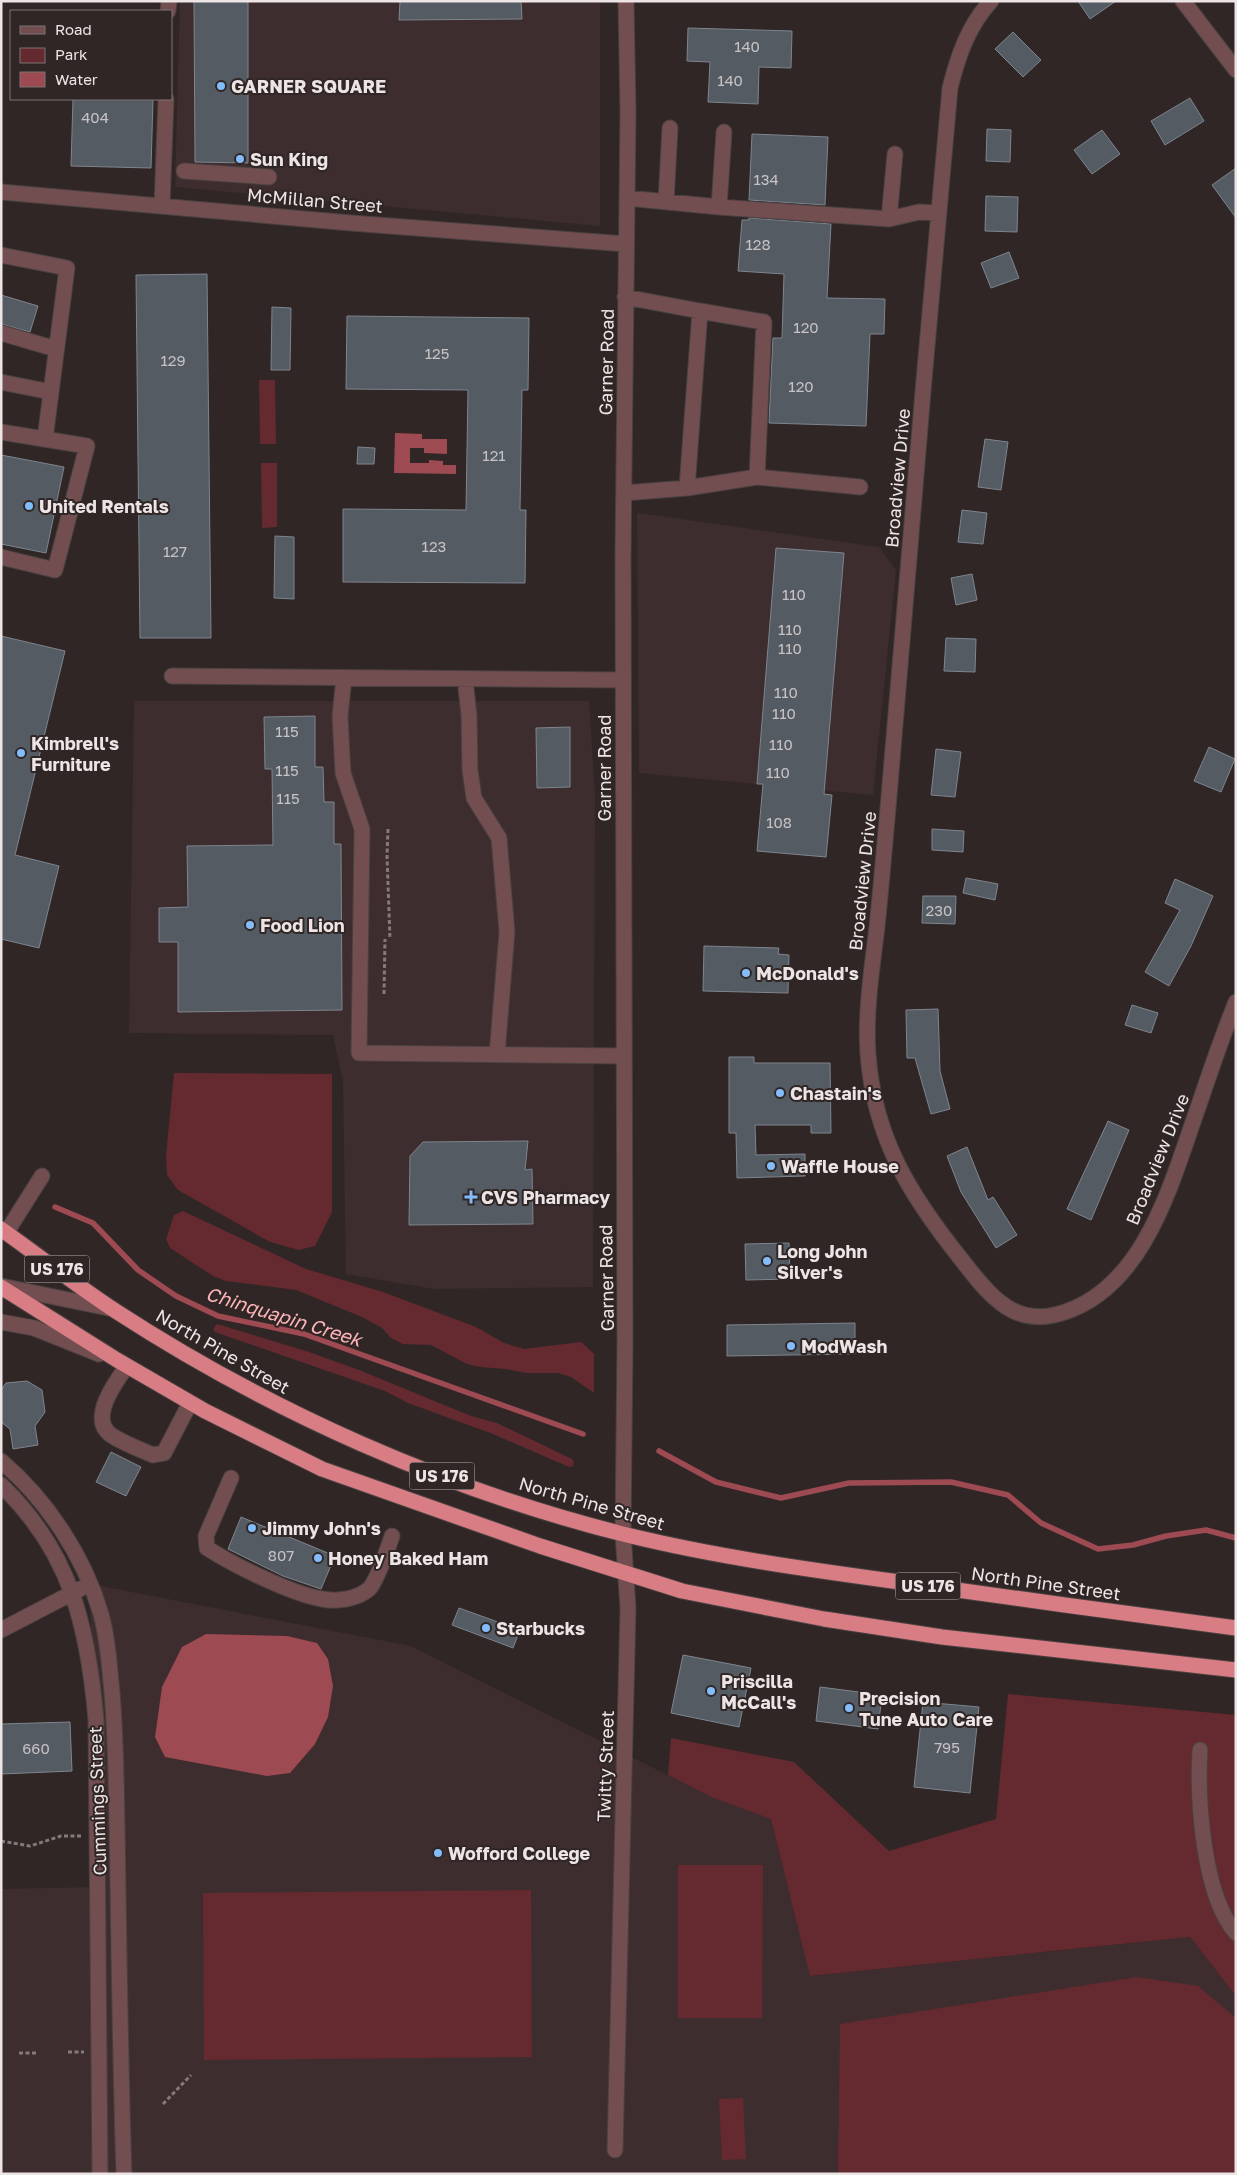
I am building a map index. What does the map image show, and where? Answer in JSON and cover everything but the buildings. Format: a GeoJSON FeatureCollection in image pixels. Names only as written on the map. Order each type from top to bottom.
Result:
{"type":"FeatureCollection","features":[{"type":"Feature","properties":{"kind":"highway","name":"North Pine Street"},"geometry":{"type":"LineString","coordinates":[[4,1231],[113,1309],[268,1400],[359,1443],[511,1501],[623,1534],[721,1555],[1236,1628]]}},
{"type":"Feature","properties":{"kind":"highway","name":"US 176"},"geometry":{"type":"LineString","coordinates":[[1,1287],[190,1403],[322,1469],[540,1546],[682,1591],[824,1619],[942,1637],[1236,1670]]}},
{"type":"Feature","properties":{"kind":"street","name":"Garner Road"},"geometry":{"type":"LineString","coordinates":[[623,1534],[626,1344],[623,680],[628,57],[626,1]]}},
{"type":"Feature","properties":{"kind":"street","name":"Broadview Drive"},"geometry":{"type":"LineString","coordinates":[[991,1],[970,28],[957,57],[950,88],[883,864],[867,1016],[872,1090],[895,1162],[908,1186],[934,1225],[987,1291],[1003,1305],[1023,1315],[1037,1318],[1052,1317],[1075,1309],[1092,1299],[1115,1280],[1130,1262],[1144,1242],[1155,1221],[1181,1157],[1236,1002]]}},
{"type":"Feature","properties":{"kind":"street"},"geometry":{"type":"LineString","coordinates":[[1183,1],[1236,70]]}},
{"type":"Feature","properties":{"kind":"street"},"geometry":{"type":"LineString","coordinates":[[162,206],[166,100]]}},
{"type":"Feature","properties":{"kind":"street"},"geometry":{"type":"LineString","coordinates":[[666,202],[670,128]]}},
{"type":"Feature","properties":{"kind":"street"},"geometry":{"type":"LineString","coordinates":[[719,207],[724,132]]}},
{"type":"Feature","properties":{"kind":"street"},"geometry":{"type":"LineString","coordinates":[[889,219],[895,154]]}},
{"type":"Feature","properties":{"kind":"street"},"geometry":{"type":"LineString","coordinates":[[184,171],[269,177]]}},
{"type":"Feature","properties":{"kind":"street","name":"McMillan Street"},"geometry":{"type":"LineString","coordinates":[[1,192],[626,244]]}},
{"type":"Feature","properties":{"kind":"street"},"geometry":{"type":"LineString","coordinates":[[627,198],[719,207],[889,219],[918,212],[939,213]]}},
{"type":"Feature","properties":{"kind":"street"},"geometry":{"type":"LineString","coordinates":[[1,255],[67,268],[45,439]]}},
{"type":"Feature","properties":{"kind":"street"},"geometry":{"type":"LineString","coordinates":[[625,297],[764,322],[757,478]]}},
{"type":"Feature","properties":{"kind":"street"},"geometry":{"type":"LineString","coordinates":[[687,488],[700,311]]}},
{"type":"Feature","properties":{"kind":"street"},"geometry":{"type":"LineString","coordinates":[[1,333],[56,349]]}},
{"type":"Feature","properties":{"kind":"street"},"geometry":{"type":"LineString","coordinates":[[1,382],[51,392]]}},
{"type":"Feature","properties":{"kind":"street"},"geometry":{"type":"LineString","coordinates":[[1,432],[87,446],[55,570],[1,557]]}},
{"type":"Feature","properties":{"kind":"street"},"geometry":{"type":"LineString","coordinates":[[624,493],[687,488],[757,478],[860,487]]}},
{"type":"Feature","properties":{"kind":"street"},"geometry":{"type":"LineString","coordinates":[[172,676],[623,680]]}},
{"type":"Feature","properties":{"kind":"street"},"geometry":{"type":"LineString","coordinates":[[344,678],[340,716],[343,773],[362,829],[359,1053],[624,1056]]}},
{"type":"Feature","properties":{"kind":"street"},"geometry":{"type":"LineString","coordinates":[[465,678],[469,715],[470,770],[474,798],[500,838],[507,932],[497,1055]]}},
{"type":"Feature","properties":{"kind":"street"},"geometry":{"type":"LineString","coordinates":[[4,1231],[42,1176]]}},
{"type":"Feature","properties":{"kind":"street"},"geometry":{"type":"LineString","coordinates":[[1,1287],[113,1309]]}},
{"type":"Feature","properties":{"kind":"street"},"geometry":{"type":"LineString","coordinates":[[1,1322],[34,1328],[122,1363],[104,1404],[102,1422],[109,1434],[153,1455],[158,1456],[164,1453],[190,1403]]}},
{"type":"Feature","properties":{"kind":"street","name":"Cummings Street"},"geometry":{"type":"LineString","coordinates":[[1,1461],[32,1491],[57,1524],[79,1559],[102,1616],[113,1705],[124,2174]]}},
{"type":"Feature","properties":{"kind":"street"},"geometry":{"type":"LineString","coordinates":[[231,1478],[208,1530],[207,1548],[225,1560],[293,1590],[322,1599],[349,1599],[360,1595],[371,1588],[392,1536]]}},
{"type":"Feature","properties":{"kind":"street","name":"Cummings Street"},"geometry":{"type":"LineString","coordinates":[[1,1485],[38,1527],[53,1550],[73,1593],[88,1656],[96,1720],[100,2174]]}},
{"type":"Feature","properties":{"kind":"street","name":"Twitty Street"},"geometry":{"type":"LineString","coordinates":[[615,2150],[628,1608],[623,1534]]}},
{"type":"Feature","properties":{"kind":"street"},"geometry":{"type":"LineString","coordinates":[[1,1630],[90,1584]]}},
{"type":"Feature","properties":{"kind":"street"},"geometry":{"type":"LineString","coordinates":[[1200,1750],[1198,1775],[1203,1835],[1214,1893],[1220,1911],[1236,1934]]}},
{"type":"Feature","properties":{"kind":"path"},"geometry":{"type":"LineString","coordinates":[[384,994],[388,939],[388,828]]}},
{"type":"Feature","properties":{"kind":"path"},"geometry":{"type":"LineString","coordinates":[[1,1841],[30,1846],[61,1836],[83,1836]]}},
{"type":"Feature","properties":{"kind":"path"},"geometry":{"type":"LineString","coordinates":[[68,2052],[84,2052]]}},
{"type":"Feature","properties":{"kind":"path"},"geometry":{"type":"LineString","coordinates":[[19,2053],[36,2053]]}},
{"type":"Feature","properties":{"kind":"path"},"geometry":{"type":"LineString","coordinates":[[163,2104],[191,2075]]}},
{"type":"Feature","properties":{"kind":"shaded area","name":"GARNER SQUARE"},"geometry":{"type":"Polygon","coordinates":[[[180,1],[600,1],[600,226],[175,187],[180,1]]]}},
{"type":"Feature","properties":{"kind":"shaded area"},"geometry":{"type":"Polygon","coordinates":[[[637,513],[879,547],[896,570],[873,795],[639,773],[637,513]]]}},
{"type":"Feature","properties":{"kind":"shaded area"},"geometry":{"type":"Polygon","coordinates":[[[134,701],[589,701],[595,797],[593,1287],[434,1289],[346,1274],[343,1082],[333,1035],[129,1033],[134,701]]]}},
{"type":"Feature","properties":{"kind":"shaded area","name":"Wofford College"},"geometry":{"type":"Polygon","coordinates":[[[90,1584],[411,1646],[711,1797],[771,1819],[811,1976],[1190,1937],[1236,1996],[1236,2174],[1,2174],[1,1889],[97,1887],[90,1584]]]}},
{"type":"Feature","properties":{"kind":"green space"},"geometry":{"type":"Polygon","coordinates":[[[259,380],[275,380],[276,444],[260,444],[259,380]]]}},
{"type":"Feature","properties":{"kind":"green space"},"geometry":{"type":"Polygon","coordinates":[[[261,463],[277,463],[277,527],[262,528],[261,463]]]}},
{"type":"Feature","properties":{"kind":"green space"},"geometry":{"type":"Polygon","coordinates":[[[174,1073],[332,1074],[332,1212],[315,1246],[299,1250],[270,1242],[178,1190],[167,1175],[166,1156],[174,1073]]]}},
{"type":"Feature","properties":{"kind":"green space"},"geometry":{"type":"Polygon","coordinates":[[[183,1211],[306,1269],[383,1292],[476,1327],[504,1343],[524,1349],[581,1342],[594,1354],[594,1393],[571,1377],[558,1373],[527,1373],[480,1367],[467,1364],[431,1345],[403,1344],[391,1338],[382,1328],[362,1317],[296,1290],[226,1281],[213,1276],[170,1248],[166,1239],[174,1215],[183,1211]]]}},
{"type":"Feature","properties":{"kind":"green space"},"geometry":{"type":"Polygon","coordinates":[[[217,1324],[309,1352],[359,1370],[471,1416],[497,1423],[572,1459],[574,1462],[573,1466],[569,1467],[493,1434],[408,1403],[385,1391],[215,1332],[213,1329],[217,1324]]]}},
{"type":"Feature","properties":{"kind":"green space"},"geometry":{"type":"Polygon","coordinates":[[[1008,1694],[1236,1715],[1236,1996],[1190,1937],[810,1976],[771,1819],[711,1797],[668,1775],[671,1738],[794,1762],[889,1851],[996,1819],[1008,1694]]]}},
{"type":"Feature","properties":{"kind":"green space"},"geometry":{"type":"Polygon","coordinates":[[[678,1865],[763,1865],[762,2018],[678,2018],[678,1865]]]}},
{"type":"Feature","properties":{"kind":"green space"},"geometry":{"type":"Polygon","coordinates":[[[531,1890],[532,2057],[204,2060],[203,1893],[531,1890]]]}},
{"type":"Feature","properties":{"kind":"green space"},"geometry":{"type":"Polygon","coordinates":[[[1137,1977],[1198,1986],[1236,2018],[1236,2174],[838,2174],[840,2024],[1137,1977]]]}},
{"type":"Feature","properties":{"kind":"green space"},"geometry":{"type":"Polygon","coordinates":[[[743,2098],[746,2159],[722,2160],[719,2099],[743,2098]]]}},
{"type":"Feature","properties":{"kind":"water"},"geometry":{"type":"Polygon","coordinates":[[[395,433],[422,434],[422,439],[447,439],[447,454],[424,453],[424,448],[410,448],[410,463],[429,463],[429,460],[443,461],[443,465],[456,465],[456,474],[394,473],[395,433]]]}},
{"type":"Feature","properties":{"kind":"water"},"geometry":{"type":"Polygon","coordinates":[[[206,1634],[287,1636],[317,1643],[328,1659],[333,1686],[328,1717],[315,1744],[290,1773],[267,1776],[165,1757],[155,1737],[162,1687],[182,1647],[206,1634]]]}},
{"type":"Feature","properties":{"kind":"waterway","name":"Chinquapin Creek"},"geometry":{"type":"LineString","coordinates":[[55,1207],[93,1223],[138,1270],[176,1296],[218,1316],[304,1334],[583,1434]]}},
{"type":"Feature","properties":{"kind":"waterway","name":"Chinquapin Creek"},"geometry":{"type":"LineString","coordinates":[[659,1451],[716,1482],[781,1498],[849,1483],[951,1482],[1008,1495],[1041,1523],[1098,1549],[1133,1545],[1166,1536],[1206,1530],[1236,1538]]}},
{"type":"Feature","properties":{"kind":"place","name":"GARNER SQUARE"},"geometry":{"type":"Point","coordinates":[221,86]}},
{"type":"Feature","properties":{"kind":"place","name":"Sun King"},"geometry":{"type":"Point","coordinates":[240,159]}},
{"type":"Feature","properties":{"kind":"place","name":"United Rentals"},"geometry":{"type":"Point","coordinates":[29,506]}},
{"type":"Feature","properties":{"kind":"place","name":"Kimbrell's Furniture"},"geometry":{"type":"Point","coordinates":[21,753]}},
{"type":"Feature","properties":{"kind":"place","name":"Food Lion"},"geometry":{"type":"Point","coordinates":[250,925]}},
{"type":"Feature","properties":{"kind":"place","name":"McDonald's"},"geometry":{"type":"Point","coordinates":[746,973]}},
{"type":"Feature","properties":{"kind":"place","name":"Chastain's"},"geometry":{"type":"Point","coordinates":[780,1093]}},
{"type":"Feature","properties":{"kind":"place","name":"Waffle House"},"geometry":{"type":"Point","coordinates":[771,1166]}},
{"type":"Feature","properties":{"kind":"place","name":"CVS Pharmacy"},"geometry":{"type":"Point","coordinates":[471,1197]}},
{"type":"Feature","properties":{"kind":"place","name":"Long John Silver's"},"geometry":{"type":"Point","coordinates":[767,1261]}},
{"type":"Feature","properties":{"kind":"place","name":"ModWash"},"geometry":{"type":"Point","coordinates":[791,1346]}},
{"type":"Feature","properties":{"kind":"place","name":"Jimmy John's"},"geometry":{"type":"Point","coordinates":[252,1528]}},
{"type":"Feature","properties":{"kind":"place","name":"Honey Baked Ham"},"geometry":{"type":"Point","coordinates":[318,1558]}},
{"type":"Feature","properties":{"kind":"place","name":"Starbucks"},"geometry":{"type":"Point","coordinates":[486,1628]}},
{"type":"Feature","properties":{"kind":"place","name":"Priscilla McCall's"},"geometry":{"type":"Point","coordinates":[711,1691]}},
{"type":"Feature","properties":{"kind":"place","name":"Precision Tune Auto Care"},"geometry":{"type":"Point","coordinates":[849,1708]}},
{"type":"Feature","properties":{"kind":"place","name":"Wofford College"},"geometry":{"type":"Point","coordinates":[438,1853]}}]}
